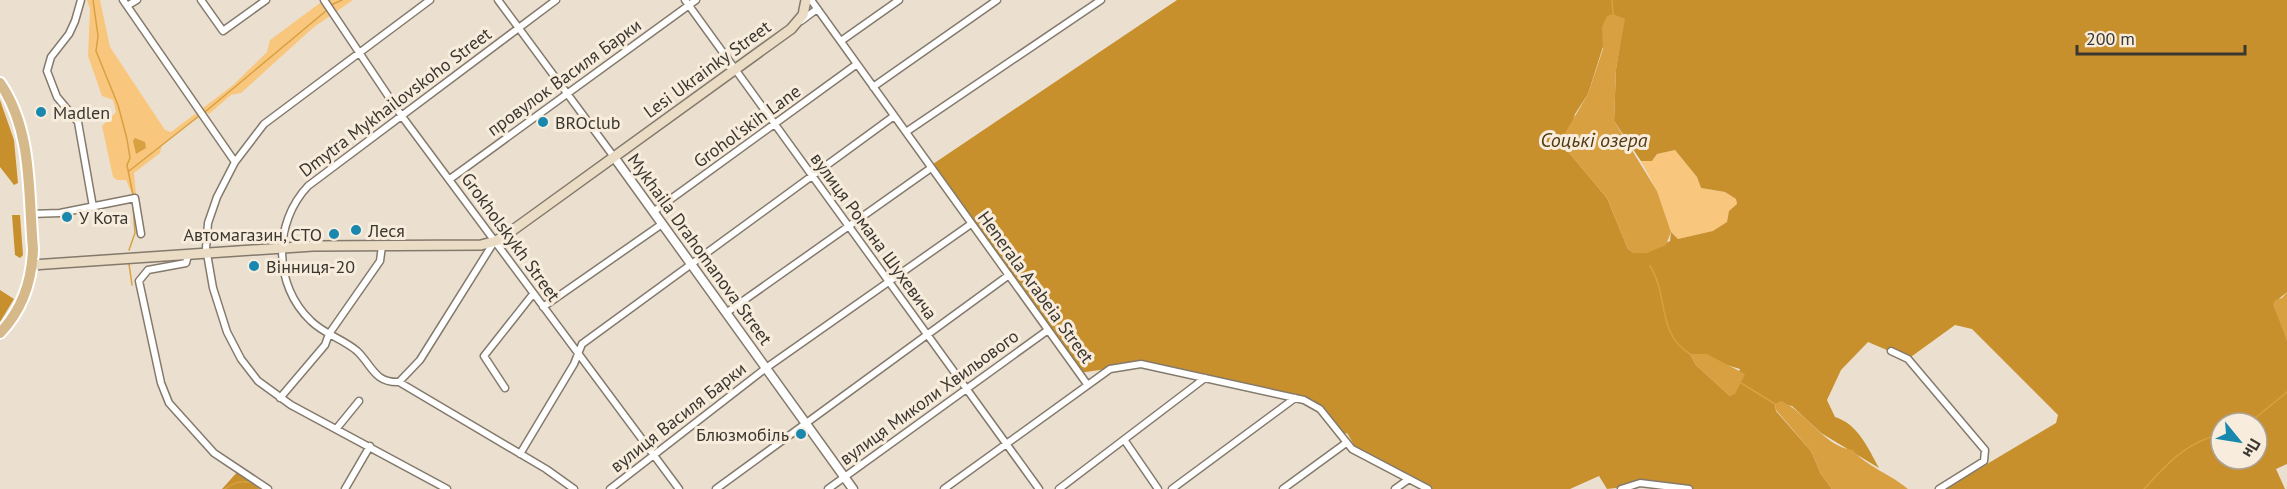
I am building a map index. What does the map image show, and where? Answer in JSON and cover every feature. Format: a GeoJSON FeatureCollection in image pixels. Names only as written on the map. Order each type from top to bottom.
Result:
{"type":"FeatureCollection","features":[{"type":"Feature","properties":{"kind":"main road","name":"Lesi Ukrainky Street"},"geometry":{"type":"LineString","coordinates":[[32,265],[282,248],[476,245],[494,242],[791,29],[805,12],[806,0]]}},
{"type":"Feature","properties":{"kind":"main road"},"geometry":{"type":"LineString","coordinates":[[0,83],[15,108],[22,128],[32,265],[25,294],[0,333]]}},
{"type":"Feature","properties":{"kind":"street"},"geometry":{"type":"LineString","coordinates":[[81,0],[72,27],[51,57],[47,71],[57,97],[78,122],[93,207]]}},
{"type":"Feature","properties":{"kind":"street"},"geometry":{"type":"LineString","coordinates":[[137,0],[125,3],[235,162]]}},
{"type":"Feature","properties":{"kind":"street"},"geometry":{"type":"LineString","coordinates":[[201,0],[223,31],[266,0]]}},
{"type":"Feature","properties":{"kind":"street","name":"Grokholskykh Street"},"geometry":{"type":"LineString","coordinates":[[324,0],[357,53],[401,115],[679,489]]}},
{"type":"Feature","properties":{"kind":"street"},"geometry":{"type":"LineString","coordinates":[[430,0],[275,114],[256,133],[235,162],[217,197],[208,223],[206,254],[217,303],[234,347],[250,372],[280,398],[447,489]]}},
{"type":"Feature","properties":{"kind":"street","name":"Mykhaila Drahomanova Street"},"geometry":{"type":"LineString","coordinates":[[498,0],[853,489]]}},
{"type":"Feature","properties":{"kind":"street","name":"Dmytra Mykhailovskoho Street"},"geometry":{"type":"LineString","coordinates":[[556,0],[401,115],[303,192],[290,213],[282,248],[285,273],[297,303],[308,318],[357,351],[377,376],[388,381],[399,382],[574,489]]}},
{"type":"Feature","properties":{"kind":"street","name":"провулок Василя Барки"},"geometry":{"type":"LineString","coordinates":[[450,179],[687,3],[696,0]]}},
{"type":"Feature","properties":{"kind":"street","name":"Henerala Arabeia Street"},"geometry":{"type":"LineString","coordinates":[[811,0],[1087,384],[1110,369],[1141,364],[1295,398],[1320,409],[1346,443],[1428,489]]}},
{"type":"Feature","properties":{"kind":"street"},"geometry":{"type":"LineString","coordinates":[[841,41],[899,0]]}},
{"type":"Feature","properties":{"kind":"street"},"geometry":{"type":"LineString","coordinates":[[873,87],[997,0]]}},
{"type":"Feature","properties":{"kind":"street"},"geometry":{"type":"LineString","coordinates":[[906,132],[1101,0]]}},
{"type":"Feature","properties":{"kind":"street","name":"вулиця Романа Шухевича"},"geometry":{"type":"LineString","coordinates":[[687,3],[1039,489]]}},
{"type":"Feature","properties":{"kind":"street"},"geometry":{"type":"LineString","coordinates":[[791,29],[817,9]]}},
{"type":"Feature","properties":{"kind":"street","name":"Grohol'skih Lane"},"geometry":{"type":"LineString","coordinates":[[653,212],[776,125],[857,64]]}},
{"type":"Feature","properties":{"kind":"street"},"geometry":{"type":"LineString","coordinates":[[519,454],[579,353],[582,344],[894,116]]}},
{"type":"Feature","properties":{"kind":"street"},"geometry":{"type":"LineString","coordinates":[[726,314],[931,168]]}},
{"type":"Feature","properties":{"kind":"street"},"geometry":{"type":"LineString","coordinates":[[30,214],[60,213],[134,198],[137,201],[141,234]]}},
{"type":"Feature","properties":{"kind":"street"},"geometry":{"type":"LineString","coordinates":[[543,307],[662,224]]}},
{"type":"Feature","properties":{"kind":"street","name":"вулиця Василя Барки"},"geometry":{"type":"LineString","coordinates":[[610,489],[766,368],[888,280],[971,224]]}},
{"type":"Feature","properties":{"kind":"street"},"geometry":{"type":"LineString","coordinates":[[399,382],[420,360],[494,242]]}},
{"type":"Feature","properties":{"kind":"street"},"geometry":{"type":"LineString","coordinates":[[280,398],[322,349],[329,334],[380,261],[382,246]]}},
{"type":"Feature","properties":{"kind":"street"},"geometry":{"type":"LineString","coordinates":[[188,255],[186,263],[148,270],[139,281],[163,390],[173,409],[209,448],[268,489]]}},
{"type":"Feature","properties":{"kind":"street"},"geometry":{"type":"LineString","coordinates":[[716,489],[1009,275]]}},
{"type":"Feature","properties":{"kind":"street"},"geometry":{"type":"LineString","coordinates":[[505,388],[484,356],[533,294]]}},
{"type":"Feature","properties":{"kind":"street","name":"вулиця Миколи Хвильового"},"geometry":{"type":"LineString","coordinates":[[828,489],[1048,330]]}},
{"type":"Feature","properties":{"kind":"street"},"geometry":{"type":"LineString","coordinates":[[1891,351],[1908,359],[1985,450],[1984,461],[1939,489]]}},
{"type":"Feature","properties":{"kind":"street"},"geometry":{"type":"LineString","coordinates":[[1059,489],[1205,378]]}},
{"type":"Feature","properties":{"kind":"street"},"geometry":{"type":"LineString","coordinates":[[944,489],[1087,384]]}},
{"type":"Feature","properties":{"kind":"street"},"geometry":{"type":"LineString","coordinates":[[1172,489],[1295,398]]}},
{"type":"Feature","properties":{"kind":"street"},"geometry":{"type":"LineString","coordinates":[[337,428],[359,401]]}},
{"type":"Feature","properties":{"kind":"street"},"geometry":{"type":"LineString","coordinates":[[1125,441],[1158,489]]}},
{"type":"Feature","properties":{"kind":"street"},"geometry":{"type":"LineString","coordinates":[[1283,489],[1346,443]]}},
{"type":"Feature","properties":{"kind":"street"},"geometry":{"type":"LineString","coordinates":[[345,489],[370,446]]}},
{"type":"Feature","properties":{"kind":"street"},"geometry":{"type":"LineString","coordinates":[[1395,489],[1409,479]]}},
{"type":"Feature","properties":{"kind":"street"},"geometry":{"type":"LineString","coordinates":[[1621,489],[1640,483],[1689,489]]}},
{"type":"Feature","properties":{"kind":"shaded area"},"geometry":{"type":"Polygon","coordinates":[[[87,0],[100,0],[110,47],[165,130],[171,132],[232,86],[267,52],[270,40],[324,0],[353,0],[314,27],[241,93],[231,95],[209,114],[205,112],[162,145],[160,153],[134,173],[136,194],[133,196],[126,180],[117,180],[113,177],[102,126],[116,112],[113,100],[102,96],[88,56],[90,9],[87,0]]]}},
{"type":"Feature","properties":{"kind":"shaded area"},"geometry":{"type":"Polygon","coordinates":[[[1177,0],[2287,0],[2287,292],[2274,303],[2287,340],[2287,464],[2276,469],[2285,489],[1945,489],[2056,423],[2058,415],[1972,329],[1955,325],[1908,359],[1868,342],[1841,370],[1827,400],[1835,417],[1843,420],[1856,431],[1879,468],[1821,433],[1792,406],[1775,404],[1776,411],[1811,451],[1821,474],[1832,489],[1693,489],[1658,483],[1607,489],[1599,476],[1570,489],[1428,489],[1357,450],[1347,433],[1342,435],[1313,404],[1141,364],[1079,373],[930,166],[1177,0]],[[1613,15],[1588,94],[1575,114],[1566,149],[1607,198],[1628,249],[1634,253],[1646,253],[1670,241],[1671,232],[1678,239],[1713,231],[1727,222],[1729,211],[1737,204],[1736,199],[1725,192],[1701,188],[1697,177],[1675,150],[1657,154],[1652,161],[1641,161],[1614,121],[1616,69],[1624,19],[1613,15]],[[1690,354],[1696,365],[1730,396],[1740,369],[1690,354]]]}},
{"type":"Feature","properties":{"kind":"shaded area"},"geometry":{"type":"Polygon","coordinates":[[[0,100],[14,140],[18,183],[14,185],[0,167],[0,100]]]}},
{"type":"Feature","properties":{"kind":"shaded area"},"geometry":{"type":"Polygon","coordinates":[[[1675,150],[1697,177],[1701,188],[1725,192],[1736,199],[1737,204],[1729,212],[1727,222],[1713,232],[1678,239],[1671,232],[1657,191],[1641,161],[1652,161],[1657,154],[1675,150]]]}},
{"type":"Feature","properties":{"kind":"shaded area"},"geometry":{"type":"Polygon","coordinates":[[[12,215],[20,215],[23,255],[20,258],[15,255],[12,215]]]}},
{"type":"Feature","properties":{"kind":"shaded area"},"geometry":{"type":"Polygon","coordinates":[[[0,290],[14,299],[0,322],[0,290]]]}},
{"type":"Feature","properties":{"kind":"shaded area"},"geometry":{"type":"Polygon","coordinates":[[[239,470],[268,489],[222,489],[239,470]]]}},
{"type":"Feature","properties":{"kind":"water","name":"Соцькі озера"},"geometry":{"type":"Polygon","coordinates":[[[1613,14],[1625,19],[1616,69],[1614,121],[1657,191],[1671,232],[1666,245],[1646,253],[1634,253],[1628,249],[1607,198],[1566,149],[1565,133],[1588,94],[1603,49],[1602,27],[1607,16],[1613,14]]]}},
{"type":"Feature","properties":{"kind":"water"},"geometry":{"type":"Polygon","coordinates":[[[135,138],[145,142],[146,148],[136,154],[133,141],[135,138]]]}},
{"type":"Feature","properties":{"kind":"water"},"geometry":{"type":"Polygon","coordinates":[[[2287,292],[2287,340],[2273,305],[2275,300],[2282,298],[2287,292]]]}},
{"type":"Feature","properties":{"kind":"water"},"geometry":{"type":"Polygon","coordinates":[[[1690,354],[1707,354],[1745,374],[1735,394],[1730,396],[1696,365],[1690,354]]]}},
{"type":"Feature","properties":{"kind":"water"},"geometry":{"type":"Polygon","coordinates":[[[1781,401],[1799,413],[1833,443],[1853,450],[1908,489],[1832,489],[1821,474],[1811,451],[1776,410],[1775,404],[1781,401]]]}},
{"type":"Feature","properties":{"kind":"waterway"},"geometry":{"type":"LineString","coordinates":[[93,0],[98,36],[96,51],[118,105],[127,139],[130,158],[127,165],[133,195]]}},
{"type":"Feature","properties":{"kind":"waterway"},"geometry":{"type":"LineString","coordinates":[[331,5],[342,0]]}},
{"type":"Feature","properties":{"kind":"waterway"},"geometry":{"type":"LineString","coordinates":[[1612,0],[1613,14]]}},
{"type":"Feature","properties":{"kind":"waterway"},"geometry":{"type":"LineString","coordinates":[[205,112],[327,10]]}},
{"type":"Feature","properties":{"kind":"waterway"},"geometry":{"type":"LineString","coordinates":[[129,171],[199,116]]}},
{"type":"Feature","properties":{"kind":"waterway"},"geometry":{"type":"LineString","coordinates":[[129,250],[135,233],[133,205]]}},
{"type":"Feature","properties":{"kind":"waterway"},"geometry":{"type":"LineString","coordinates":[[129,264],[132,285]]}},
{"type":"Feature","properties":{"kind":"waterway"},"geometry":{"type":"LineString","coordinates":[[1650,266],[1656,277],[1667,325],[1679,345],[1690,354]]}},
{"type":"Feature","properties":{"kind":"waterway"},"geometry":{"type":"LineString","coordinates":[[1741,383],[1775,404]]}},
{"type":"Feature","properties":{"kind":"waterway"},"geometry":{"type":"LineString","coordinates":[[2264,411],[2287,392]]}},
{"type":"Feature","properties":{"kind":"waterway"},"geometry":{"type":"LineString","coordinates":[[2144,489],[2178,455],[2197,442],[2209,438]]}},
{"type":"Feature","properties":{"kind":"waterway"},"geometry":{"type":"LineString","coordinates":[[225,489],[243,482],[260,489]]}},
{"type":"Feature","properties":{"kind":"place","name":"Madlen"},"geometry":{"type":"Point","coordinates":[41,112]}},
{"type":"Feature","properties":{"kind":"place","name":"BROclub"},"geometry":{"type":"Point","coordinates":[543,122]}},
{"type":"Feature","properties":{"kind":"place","name":"У Кота"},"geometry":{"type":"Point","coordinates":[67,217]}},
{"type":"Feature","properties":{"kind":"place","name":"Леся"},"geometry":{"type":"Point","coordinates":[356,230]}},
{"type":"Feature","properties":{"kind":"place","name":"Автомагазин, СТО"},"geometry":{"type":"Point","coordinates":[334,234]}},
{"type":"Feature","properties":{"kind":"place","name":"Вінниця-20"},"geometry":{"type":"Point","coordinates":[254,266]}},
{"type":"Feature","properties":{"kind":"place","name":"Блюзмобіль"},"geometry":{"type":"Point","coordinates":[801,434]}}]}
